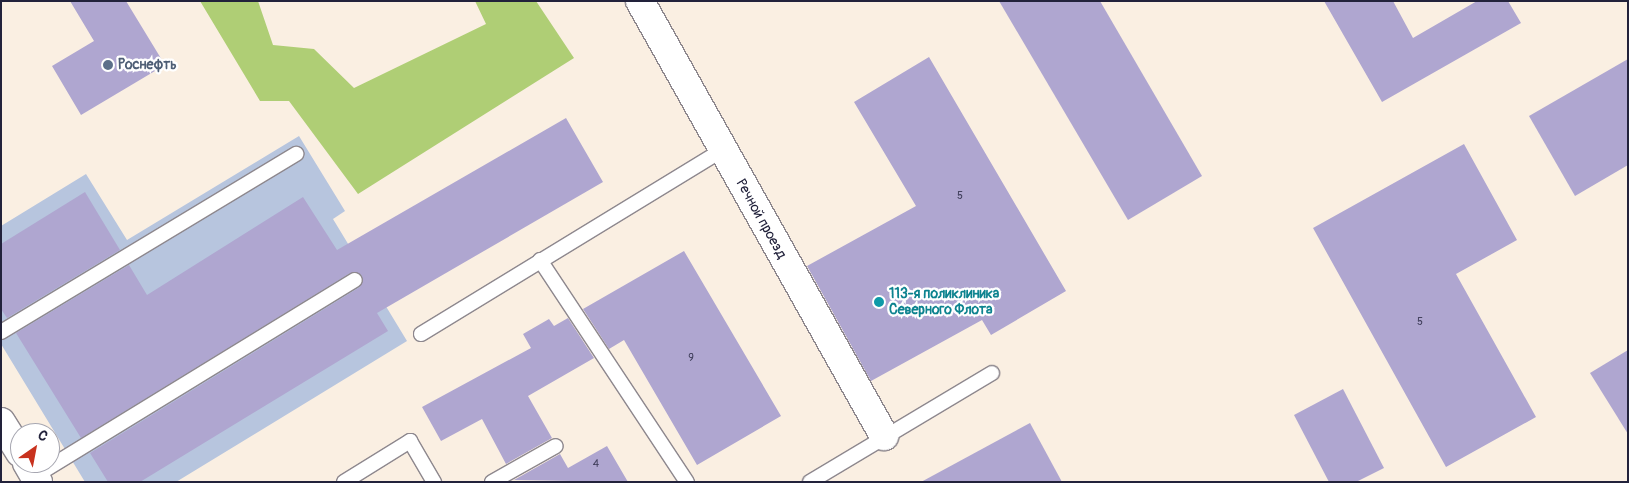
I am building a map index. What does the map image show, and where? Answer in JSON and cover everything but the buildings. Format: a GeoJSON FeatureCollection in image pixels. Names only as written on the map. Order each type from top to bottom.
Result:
{"type":"FeatureCollection","features":[{"type":"Feature","properties":{"kind":"street","name":"Речной проезд"},"geometry":{"type":"LineString","coordinates":[[640,1],[884,436]]}},
{"type":"Feature","properties":{"kind":"street"},"geometry":{"type":"LineString","coordinates":[[1,422],[10,436]]}},
{"type":"Feature","properties":{"kind":"lane"},"geometry":{"type":"LineString","coordinates":[[421,334],[723,150]]}},
{"type":"Feature","properties":{"kind":"lane"},"geometry":{"type":"LineString","coordinates":[[1,332],[296,154]]}},
{"type":"Feature","properties":{"kind":"lane"},"geometry":{"type":"LineString","coordinates":[[540,260],[687,482]]}},
{"type":"Feature","properties":{"kind":"lane"},"geometry":{"type":"LineString","coordinates":[[33,474],[355,280]]}},
{"type":"Feature","properties":{"kind":"lane"},"geometry":{"type":"LineString","coordinates":[[810,482],[992,373]]}},
{"type":"Feature","properties":{"kind":"lane"},"geometry":{"type":"LineString","coordinates":[[344,482],[410,441],[434,482]]}},
{"type":"Feature","properties":{"kind":"lane"},"geometry":{"type":"LineString","coordinates":[[492,482],[556,446]]}},
{"type":"Feature","properties":{"kind":"shaded area"},"geometry":{"type":"Polygon","coordinates":[[[299,136],[345,211],[333,219],[407,341],[176,482],[85,482],[60,441],[60,423],[49,423],[1,344],[1,226],[86,174],[127,240],[299,136]]]}},
{"type":"Feature","properties":{"kind":"green space"},"geometry":{"type":"Polygon","coordinates":[[[200,1],[258,1],[273,45],[314,49],[354,88],[486,24],[475,1],[536,1],[574,58],[358,194],[289,101],[260,101],[200,1]]]}},
{"type":"Feature","properties":{"kind":"place","name":"Роснефть"},"geometry":{"type":"Point","coordinates":[108,65]}},
{"type":"Feature","properties":{"kind":"place","name":"113-я поликлиника Северного Флота"},"geometry":{"type":"Point","coordinates":[879,302]}}]}
